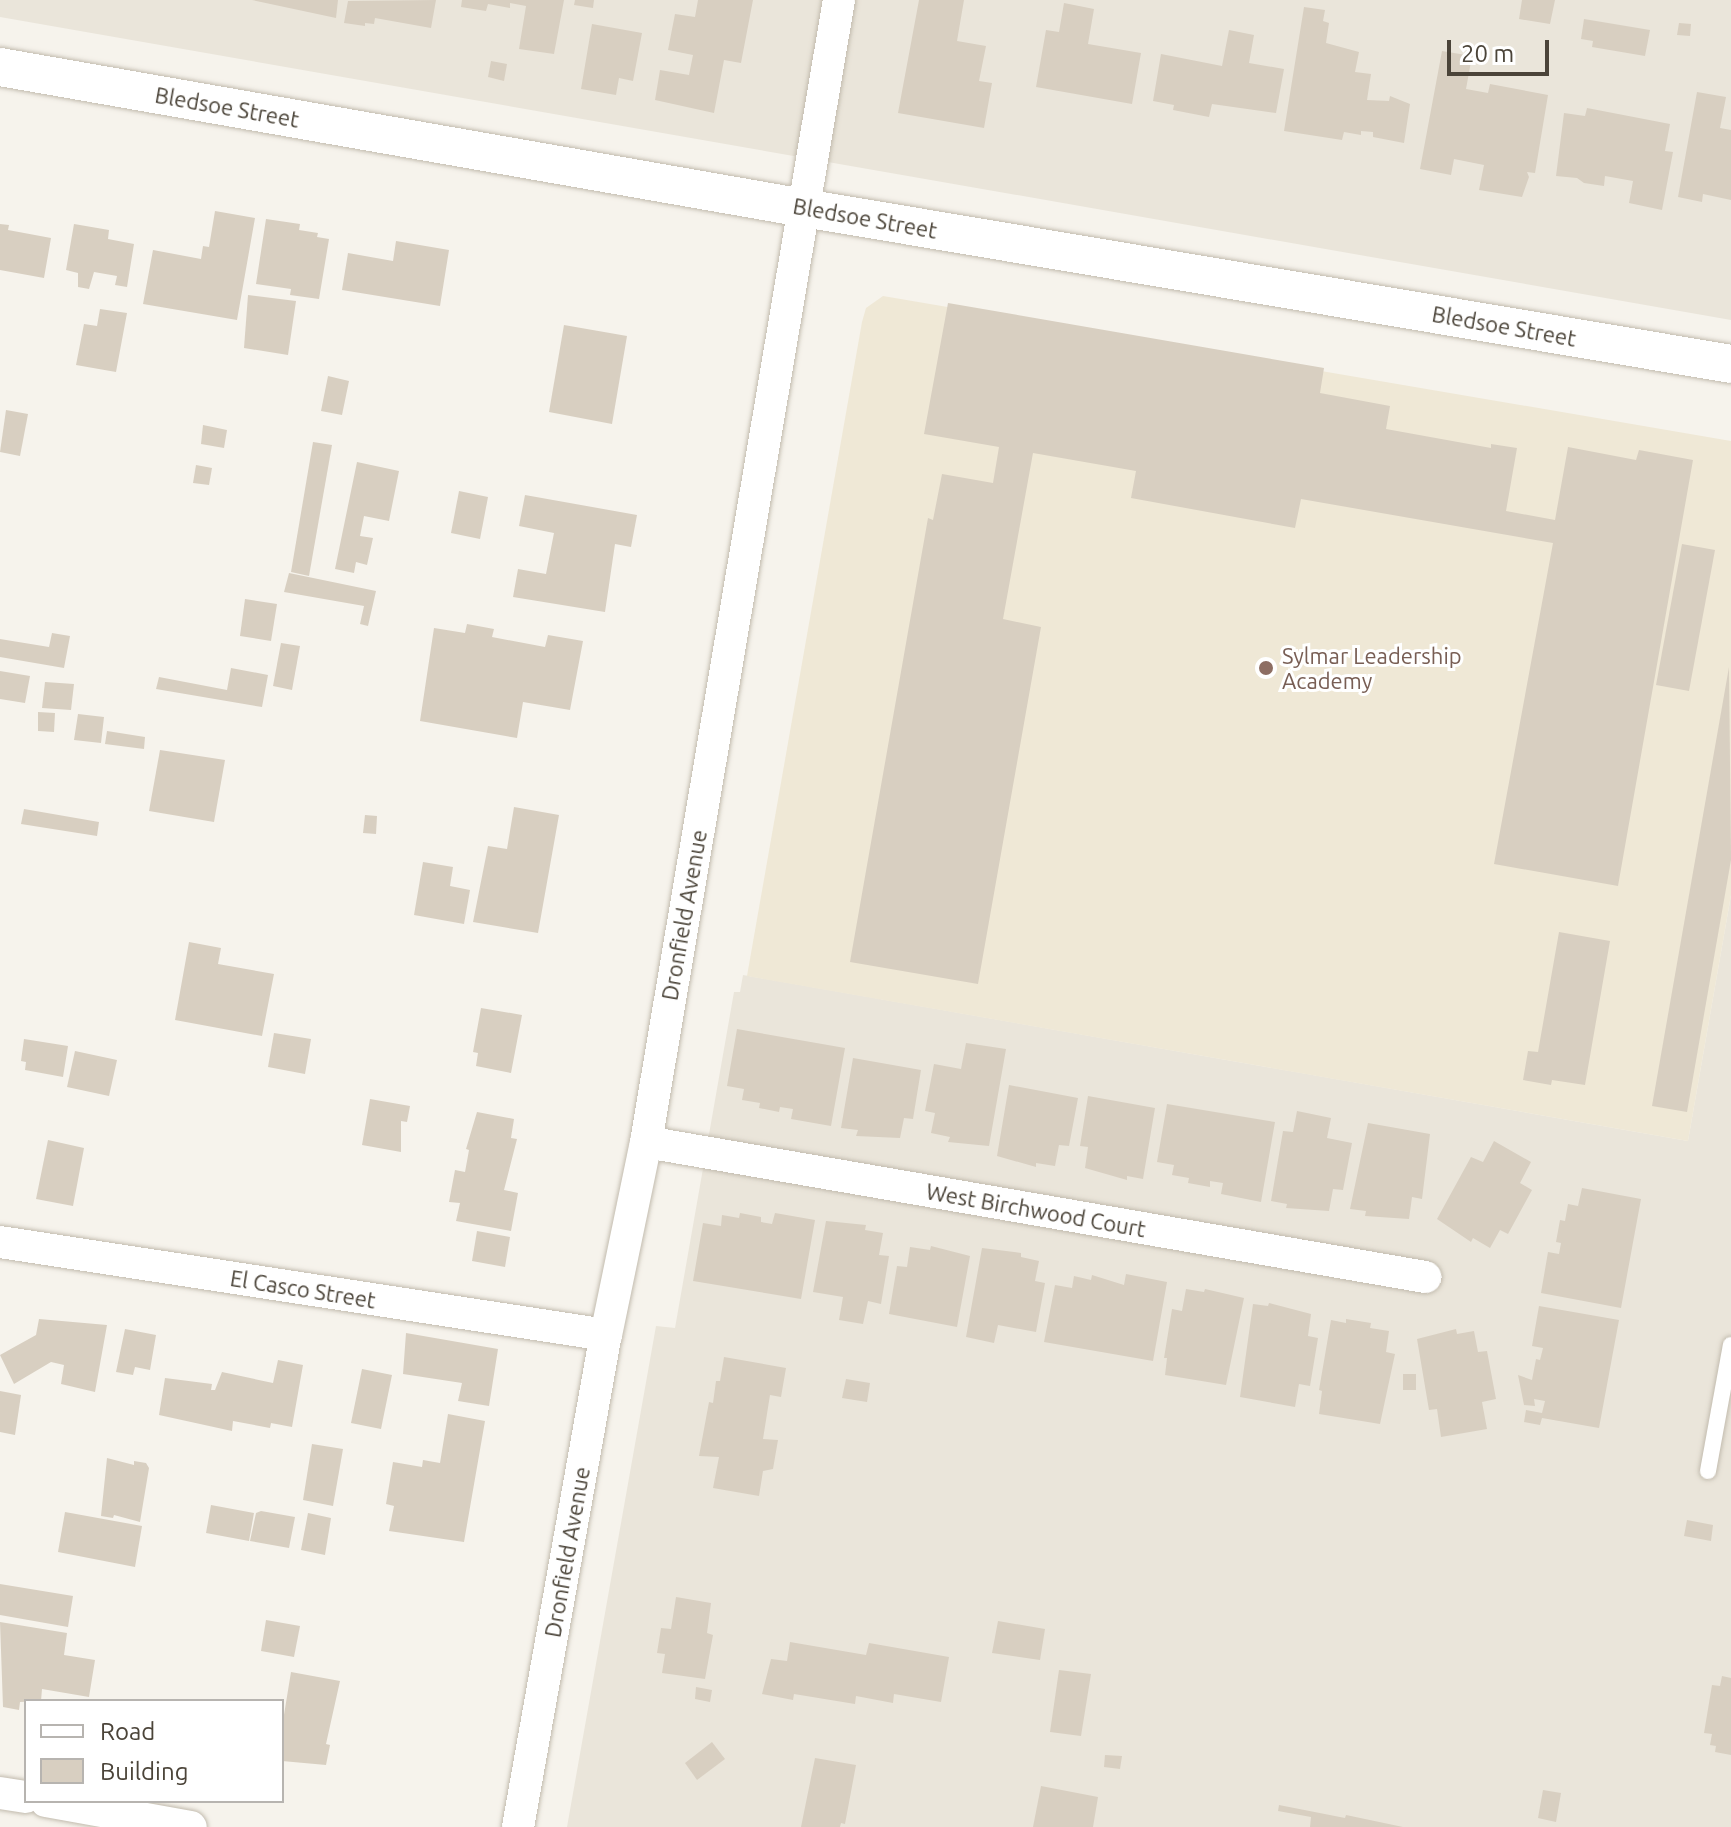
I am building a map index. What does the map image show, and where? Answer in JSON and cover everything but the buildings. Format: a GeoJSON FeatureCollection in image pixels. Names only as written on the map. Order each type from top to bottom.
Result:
{"type":"FeatureCollection","features":[{"type":"Feature","properties":{"kind":"street","name":"Dronfield Avenue"},"geometry":{"type":"LineString","coordinates":[[518,1827],[606,1335],[646,1142],[839,0]]}},
{"type":"Feature","properties":{"kind":"street","name":"Bledsoe Street"},"geometry":{"type":"LineString","coordinates":[[0,67],[804,208],[1731,364]]}},
{"type":"Feature","properties":{"kind":"street","name":"West Birchwood Court"},"geometry":{"type":"LineString","coordinates":[[646,1142],[1425,1277]]}},
{"type":"Feature","properties":{"kind":"street","name":"El Casco Street"},"geometry":{"type":"LineString","coordinates":[[0,1242],[606,1335]]}},
{"type":"Feature","properties":{"kind":"street"},"geometry":{"type":"LineString","coordinates":[[0,1793],[24,1797]]}},
{"type":"Feature","properties":{"kind":"street"},"geometry":{"type":"LineString","coordinates":[[57,1803],[191,1827]]}},
{"type":"Feature","properties":{"kind":"lane"},"geometry":{"type":"LineString","coordinates":[[1708,1471],[1731,1345]]}},
{"type":"Feature","properties":{"kind":"shaded area"},"geometry":{"type":"Polygon","coordinates":[[[0,0],[1731,0],[1731,320],[0,17],[0,0]]]}},
{"type":"Feature","properties":{"kind":"shaded area","name":"Sylmar Leadership Academy"},"geometry":{"type":"Polygon","coordinates":[[[883,296],[1731,441],[1731,895],[1688,1141],[747,976],[862,322],[866,308],[883,296]]]}},
{"type":"Feature","properties":{"kind":"shaded area"},"geometry":{"type":"Polygon","coordinates":[[[1731,895],[1731,1827],[567,1827],[656,1326],[675,1328],[734,992],[740,992],[743,975],[1688,1141],[1731,895]]]}},
{"type":"Feature","properties":{"kind":"place","name":"Sylmar Leadership Academy"},"geometry":{"type":"Point","coordinates":[1266,668]}}]}
